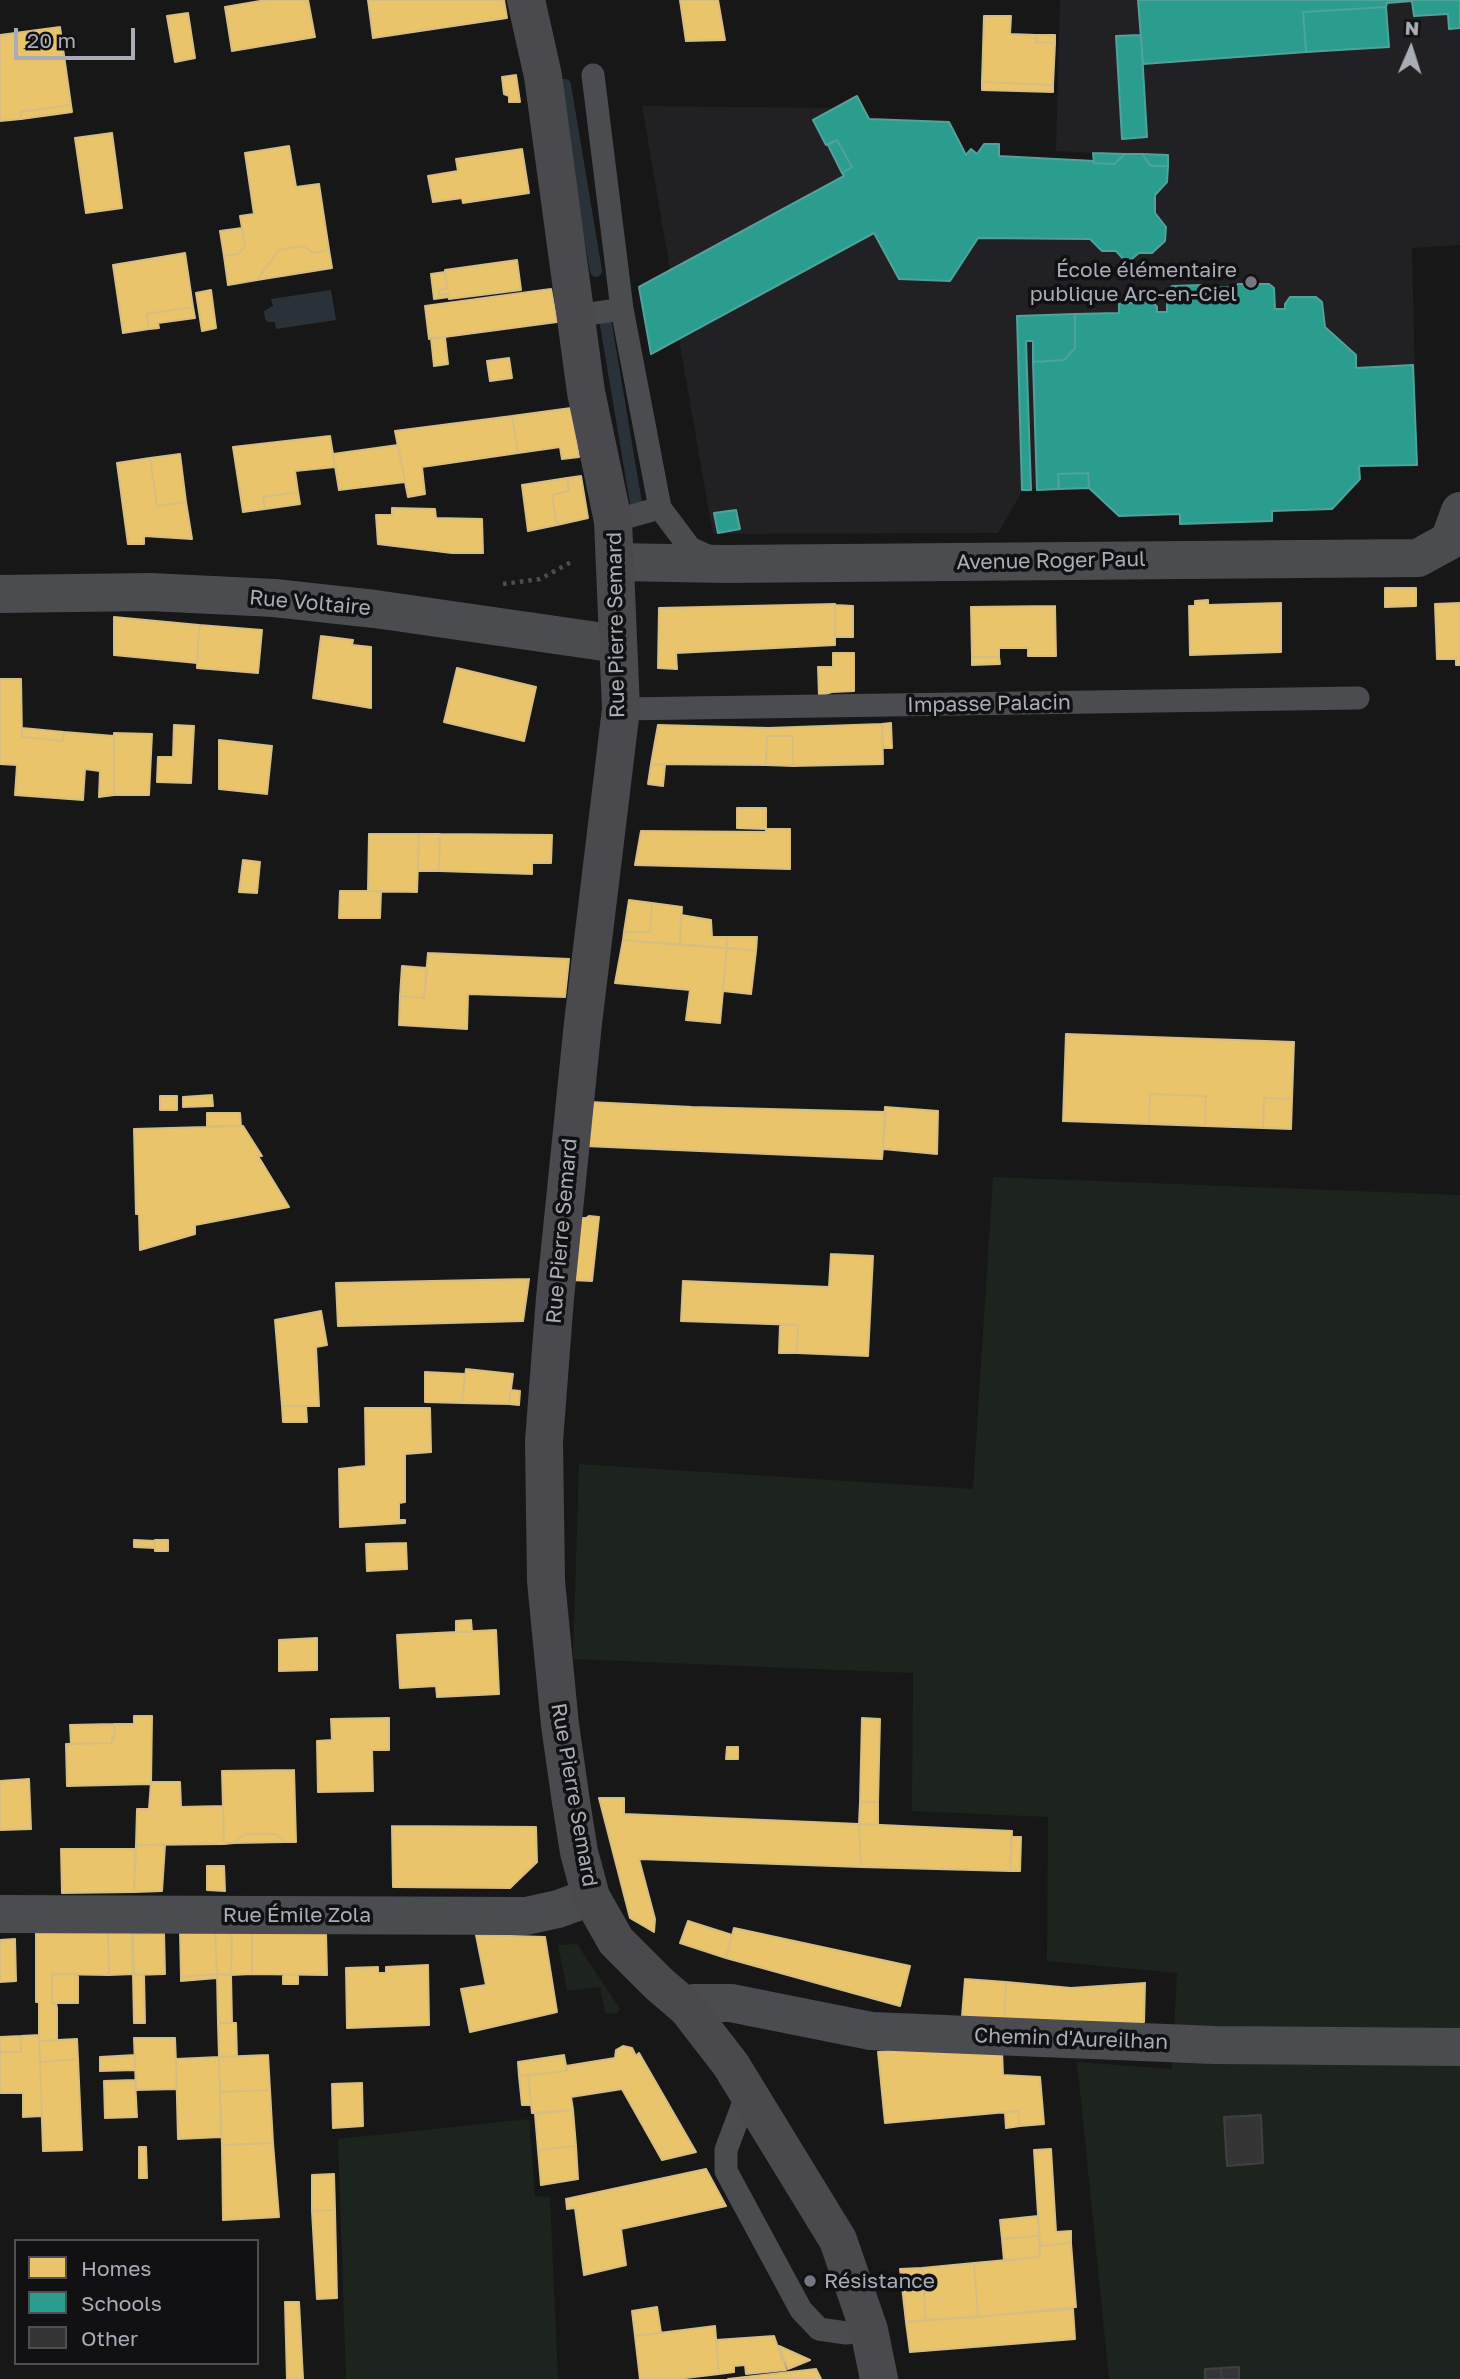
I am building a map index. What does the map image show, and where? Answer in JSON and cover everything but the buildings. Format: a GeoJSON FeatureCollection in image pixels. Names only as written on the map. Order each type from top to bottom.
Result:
{"type":"FeatureCollection","features":[{"type":"Feature","properties":{"kind":"main road","name":"Rue Pierre Semard"},"geometry":{"type":"LineString","coordinates":[[526,0],[543,76],[586,392],[613,521],[617,562],[621,709],[583,1023],[555,1298],[544,1441],[546,1581],[560,1725],[579,1852],[591,1897],[616,1941],[687,2008],[732,2065],[838,2240],[869,2330],[879,2379]]}},
{"type":"Feature","properties":{"kind":"street","name":"Avenue Roger Paul"},"geometry":{"type":"LineString","coordinates":[[617,562],[724,564],[1418,558],[1449,541],[1460,511]]}},
{"type":"Feature","properties":{"kind":"street","name":"Rue Voltaire"},"geometry":{"type":"LineString","coordinates":[[0,594],[150,592],[274,598],[375,609],[618,644]]}},
{"type":"Feature","properties":{"kind":"street","name":"Rue Émile Zola"},"geometry":{"type":"LineString","coordinates":[[0,1914],[526,1916],[558,1909],[591,1897]]}},
{"type":"Feature","properties":{"kind":"street","name":"Chemin d'Aureilhan"},"geometry":{"type":"LineString","coordinates":[[687,2008],[694,2003],[731,2003],[871,2031],[1215,2045],[1460,2047]]}},
{"type":"Feature","properties":{"kind":"lane"},"geometry":{"type":"LineString","coordinates":[[593,75],[622,309],[660,508],[690,548],[724,564]]}},
{"type":"Feature","properties":{"kind":"lane"},"geometry":{"type":"LineString","coordinates":[[576,316],[622,309]]}},
{"type":"Feature","properties":{"kind":"lane"},"geometry":{"type":"LineString","coordinates":[[613,521],[660,508]]}},
{"type":"Feature","properties":{"kind":"lane","name":"Impasse Palacin"},"geometry":{"type":"LineString","coordinates":[[621,709],[1358,698]]}},
{"type":"Feature","properties":{"kind":"lane"},"geometry":{"type":"LineString","coordinates":[[748,2091],[726,2150],[726,2171],[801,2309],[819,2329],[846,2333],[869,2330]]}},
{"type":"Feature","properties":{"kind":"shaded area"},"geometry":{"type":"Polygon","coordinates":[[[1060,0],[1460,0],[1460,245],[1412,248],[1417,465],[1360,466],[1360,479],[1332,509],[1272,511],[1272,521],[1180,524],[1179,514],[1119,516],[1088,488],[1023,490],[998,533],[713,534],[679,340],[651,354],[639,287],[670,269],[642,106],[835,108],[857,96],[869,119],[949,122],[966,154],[971,149],[977,153],[984,144],[999,144],[999,156],[1092,160],[1092,153],[1056,151],[1060,0]]]}},
{"type":"Feature","properties":{"kind":"shaded area"},"geometry":{"type":"Polygon","coordinates":[[[331,290],[336,320],[276,329],[275,322],[265,319],[264,311],[273,306],[271,299],[331,290]]]}},
{"type":"Feature","properties":{"kind":"shaded area"},"geometry":{"type":"Polygon","coordinates":[[[993,1177],[1460,1195],[1460,2379],[1109,2379],[1077,2062],[1172,2069],[1177,1973],[1047,1961],[1048,1817],[912,1811],[913,1673],[573,1659],[579,1464],[973,1489],[993,1177]]]}},
{"type":"Feature","properties":{"kind":"shaded area"},"geometry":{"type":"Polygon","coordinates":[[[577,1944],[620,2009],[617,2014],[605,2013],[600,1987],[567,1991],[558,1945],[577,1944]]]}},
{"type":"Feature","properties":{"kind":"shaded area"},"geometry":{"type":"Polygon","coordinates":[[[529,2119],[535,2196],[550,2197],[558,2379],[346,2379],[338,2139],[529,2119]]]}},
{"type":"Feature","properties":{"kind":"waterway"},"geometry":{"type":"LineString","coordinates":[[565,85],[596,271]]}},
{"type":"Feature","properties":{"kind":"waterway"},"geometry":{"type":"LineString","coordinates":[[606,325],[636,503]]}},
{"type":"Feature","properties":{"kind":"place","name":"École élémentaire publique Arc-en-Ciel"},"geometry":{"type":"Point","coordinates":[1251,282]}},
{"type":"Feature","properties":{"kind":"place","name":"Résistance"},"geometry":{"type":"Point","coordinates":[810,2281]}}]}
